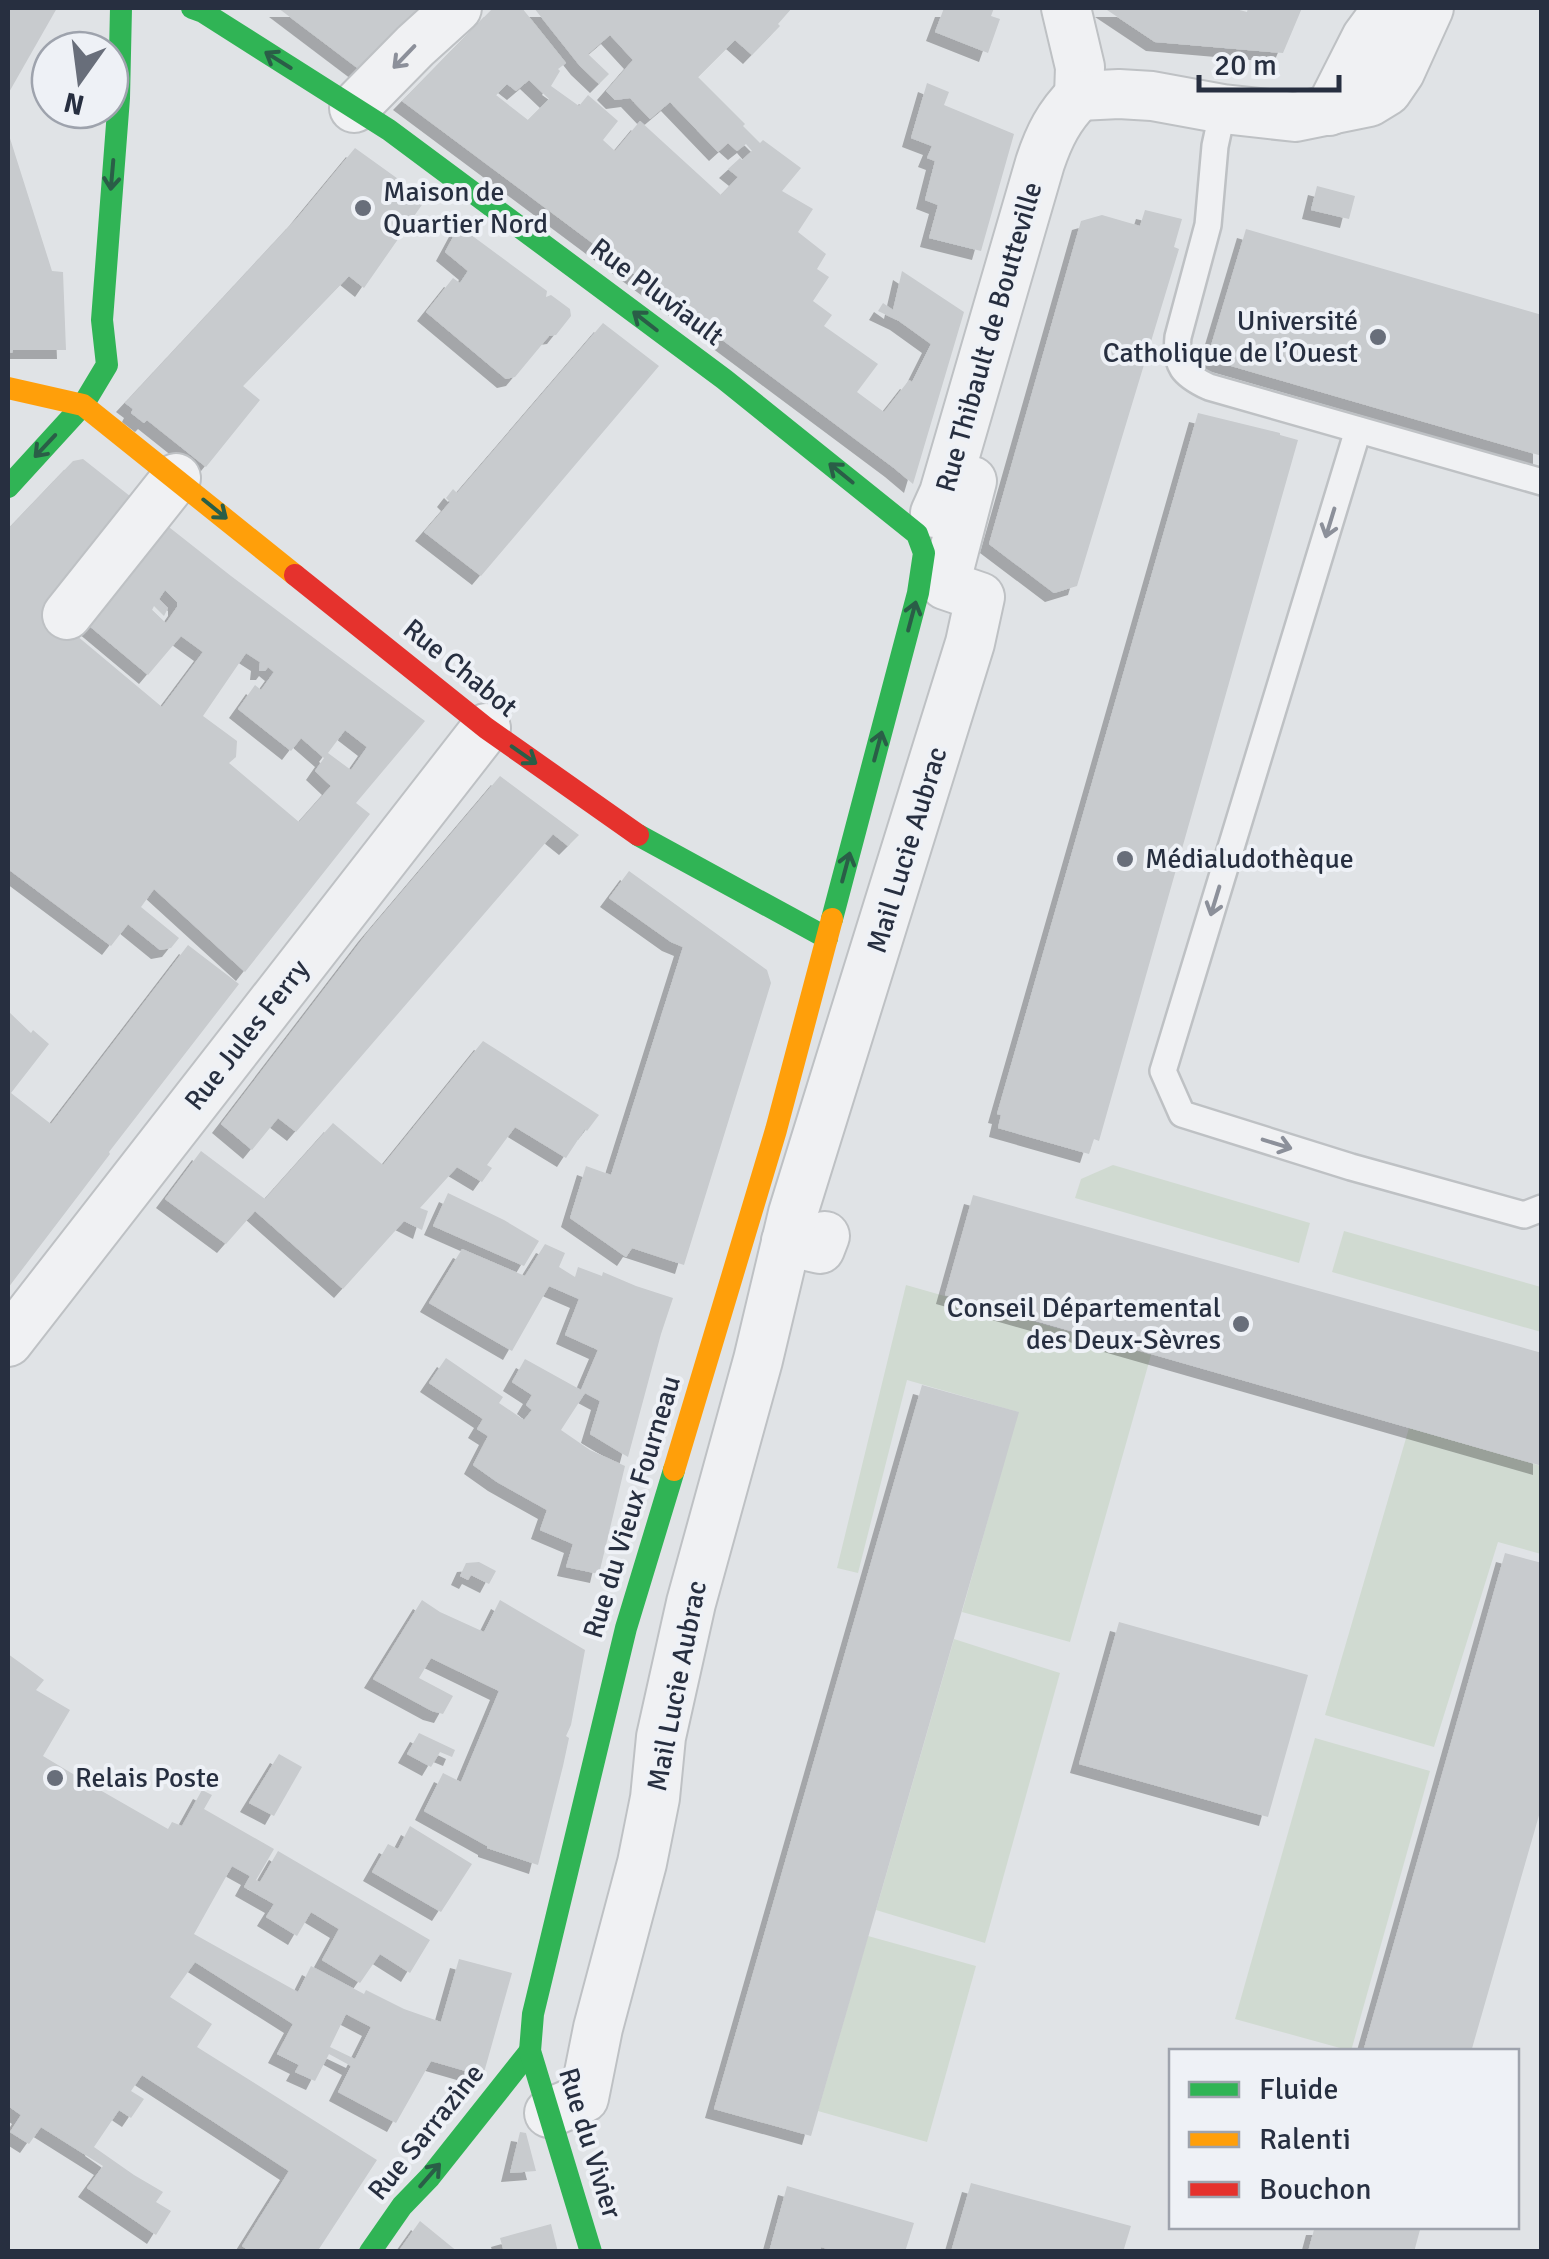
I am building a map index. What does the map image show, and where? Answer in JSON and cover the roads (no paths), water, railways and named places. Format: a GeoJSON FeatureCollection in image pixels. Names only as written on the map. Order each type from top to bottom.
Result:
{"type":"FeatureCollection","features":[{"type":"Feature","properties":{"kind":"main road"},"geometry":{"type":"LineString","coordinates":[[8,487],[83,405],[107,365],[102,320],[119,98],[121,8]]}},
{"type":"Feature","properties":{"kind":"main road","name":"Rue Pluviault"},"geometry":{"type":"LineString","coordinates":[[198,9],[389,130],[724,379],[917,534]]}},
{"type":"Feature","properties":{"kind":"main road"},"geometry":{"type":"LineString","coordinates":[[8,388],[83,405]]}},
{"type":"Feature","properties":{"kind":"main road","name":"Rue Chabot"},"geometry":{"type":"LineString","coordinates":[[83,405],[486,728],[646,841],[827,938]]}},
{"type":"Feature","properties":{"kind":"main road"},"geometry":{"type":"LineString","coordinates":[[827,938],[918,593],[924,553],[917,534]]}},
{"type":"Feature","properties":{"kind":"main road","name":"Rue du Vieux Fourneau"},"geometry":{"type":"LineString","coordinates":[[530,2051],[537,1996],[626,1628],[776,1130],[827,938]]}},
{"type":"Feature","properties":{"kind":"main road","name":"Rue du Vivier"},"geometry":{"type":"LineString","coordinates":[[530,2051],[591,2252]]}},
{"type":"Feature","properties":{"kind":"main road","name":"Rue Sarrazine"},"geometry":{"type":"LineString","coordinates":[[370,2252],[402,2206],[430,2177],[530,2051]]}},
{"type":"Feature","properties":{"kind":"street"},"geometry":{"type":"LineString","coordinates":[[354,108],[457,8]]}},
{"type":"Feature","properties":{"kind":"street"},"geometry":{"type":"LineString","coordinates":[[1066,8],[1080,67],[1079,96],[1152,96],[1223,109],[1295,116],[1369,102],[1387,90],[1400,72],[1430,8]]}},
{"type":"Feature","properties":{"kind":"street"},"geometry":{"type":"LineString","coordinates":[[1329,111],[1366,38],[1388,8]]}},
{"type":"Feature","properties":{"kind":"street","name":"Rue Thibault de Boutteville"},"geometry":{"type":"LineString","coordinates":[[917,534],[933,518],[944,493],[1050,135],[1063,112],[1079,96]]}},
{"type":"Feature","properties":{"kind":"street"},"geometry":{"type":"LineString","coordinates":[[67,615],[176,478]]}},
{"type":"Feature","properties":{"kind":"street","name":"Mail Lucie Aubrac"},"geometry":{"type":"LineString","coordinates":[[550,2113],[584,2098],[598,2028],[642,1862],[662,1737],[715,1510],[758,1360],[805,1238],[970,643],[980,596],[945,586],[972,481]]}},
{"type":"Feature","properties":{"kind":"street","name":"Rue Jules Ferry"},"geometry":{"type":"LineString","coordinates":[[8,1342],[486,728]]}},
{"type":"Feature","properties":{"kind":"lane"},"geometry":{"type":"LineString","coordinates":[[1223,109],[1214,146],[1208,226],[1178,336],[1176,354],[1182,368],[1192,379],[1209,387],[1542,482]]}},
{"type":"Feature","properties":{"kind":"lane"},"geometry":{"type":"LineString","coordinates":[[1358,430],[1163,1071],[1182,1114],[1524,1214],[1542,1208]]}},
{"type":"Feature","properties":{"kind":"place","name":"Maison de Quartier Nord"},"geometry":{"type":"Point","coordinates":[363,208]}},
{"type":"Feature","properties":{"kind":"place","name":"Université Catholique de l’Ouest"},"geometry":{"type":"Point","coordinates":[1378,337]}},
{"type":"Feature","properties":{"kind":"place","name":"Médialudothèque"},"geometry":{"type":"Point","coordinates":[1125,859]}},
{"type":"Feature","properties":{"kind":"place","name":"Conseil Départemental des Deux-Sèvres"},"geometry":{"type":"Point","coordinates":[1241,1324]}},
{"type":"Feature","properties":{"kind":"place","name":"Relais Poste"},"geometry":{"type":"Point","coordinates":[55,1778]}}]}
